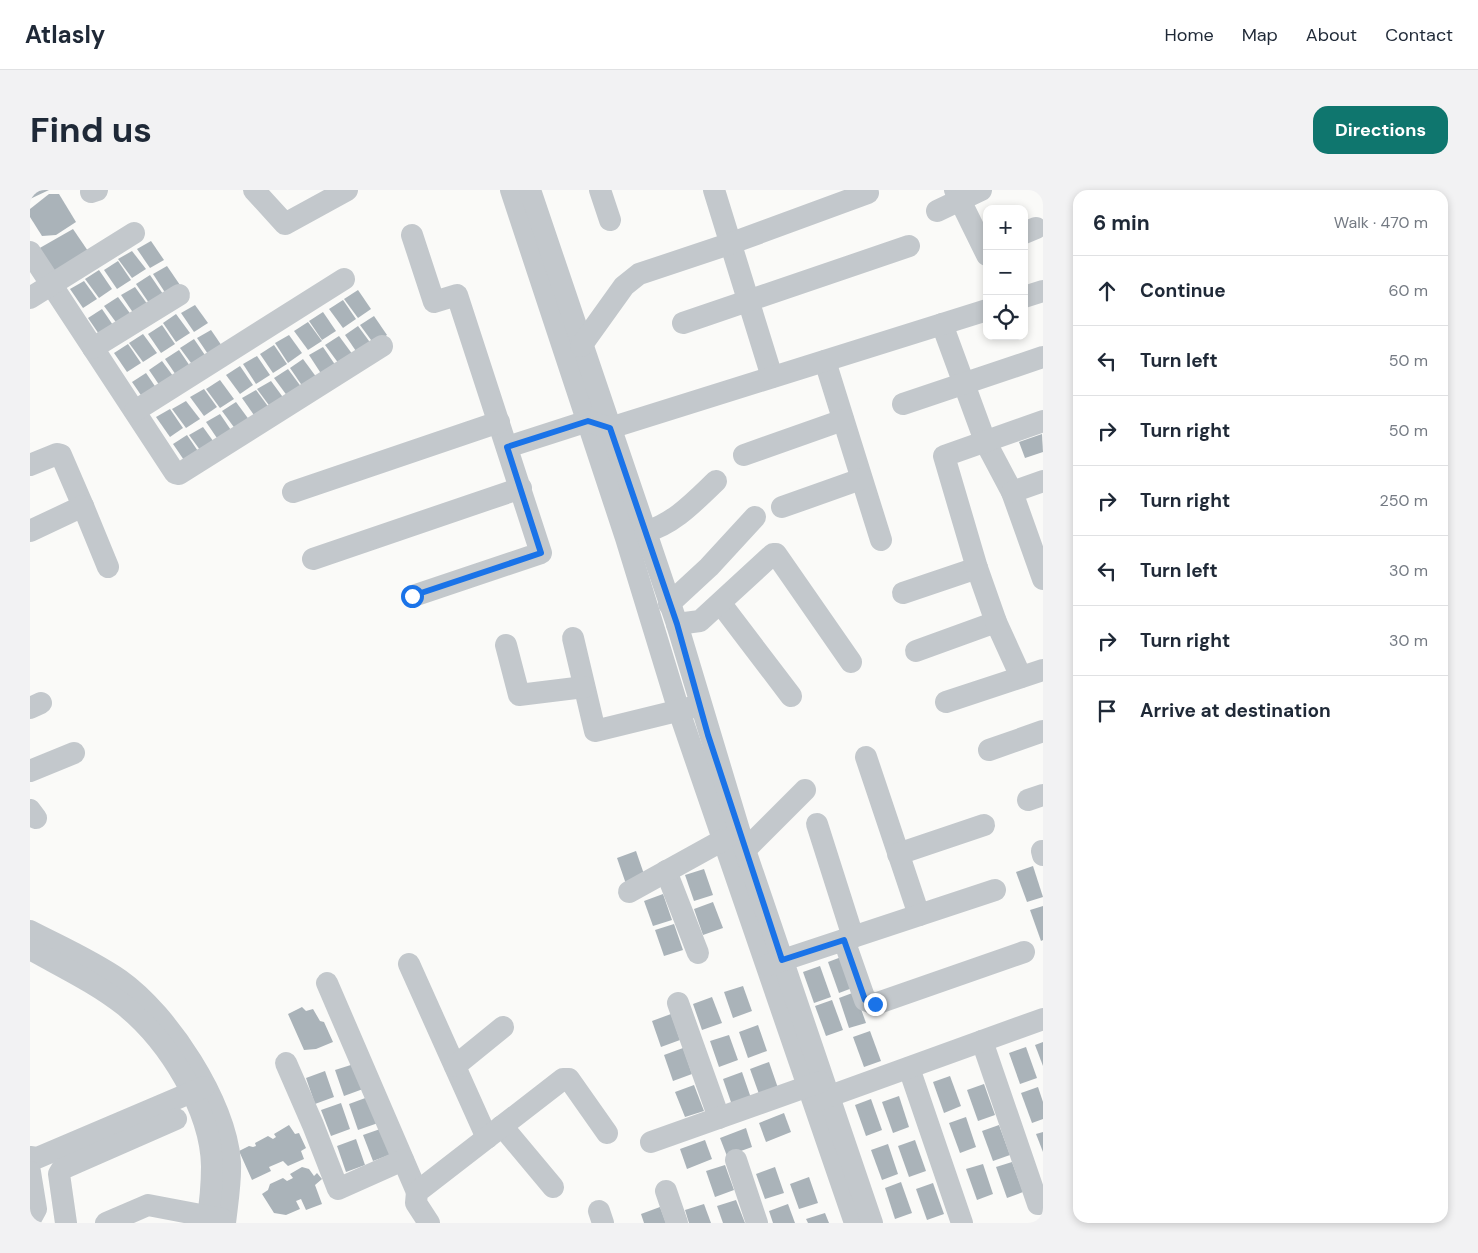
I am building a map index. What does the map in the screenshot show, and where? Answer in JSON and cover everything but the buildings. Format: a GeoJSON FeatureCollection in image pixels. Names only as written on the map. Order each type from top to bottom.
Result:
{"type":"FeatureCollection","features":[{"type":"Feature","properties":{"kind":"street"},"geometry":{"type":"LineString","coordinates":[[254,190],[285,224],[348,190]]}},
{"type":"Feature","properties":{"kind":"street"},"geometry":{"type":"LineString","coordinates":[[511,190],[588,421],[689,708],[745,850],[774,963]]}},
{"type":"Feature","properties":{"kind":"street"},"geometry":{"type":"LineString","coordinates":[[530,190],[580,346],[673,614],[689,708],[723,840],[774,963],[818,1091],[872,1223]]}},
{"type":"Feature","properties":{"kind":"street"},"geometry":{"type":"LineString","coordinates":[[600,190],[610,220]]}},
{"type":"Feature","properties":{"kind":"street"},"geometry":{"type":"LineString","coordinates":[[714,190],[729,244],[772,377]]}},
{"type":"Feature","properties":{"kind":"street"},"geometry":{"type":"LineString","coordinates":[[937,211],[958,195],[981,190]]}},
{"type":"Feature","properties":{"kind":"street"},"geometry":{"type":"LineString","coordinates":[[580,346],[624,286],[633,278],[868,192]]}},
{"type":"Feature","properties":{"kind":"street"},"geometry":{"type":"LineString","coordinates":[[958,195],[982,255]]}},
{"type":"Feature","properties":{"kind":"street"},"geometry":{"type":"LineString","coordinates":[[30,298],[134,234]]}},
{"type":"Feature","properties":{"kind":"street"},"geometry":{"type":"LineString","coordinates":[[412,234],[434,302],[457,295],[541,553],[412,596]]}},
{"type":"Feature","properties":{"kind":"street"},"geometry":{"type":"LineString","coordinates":[[683,324],[909,246]]}},
{"type":"Feature","properties":{"kind":"street"},"geometry":{"type":"LineString","coordinates":[[30,252],[134,411],[178,474],[382,346]]}},
{"type":"Feature","properties":{"kind":"street"},"geometry":{"type":"LineString","coordinates":[[134,411],[344,280]]}},
{"type":"Feature","properties":{"kind":"street"},"geometry":{"type":"LineString","coordinates":[[1028,296],[1043,290]]}},
{"type":"Feature","properties":{"kind":"street"},"geometry":{"type":"LineString","coordinates":[[93,348],[179,295]]}},
{"type":"Feature","properties":{"kind":"street"},"geometry":{"type":"LineString","coordinates":[[507,447],[588,421],[610,428],[983,311]]}},
{"type":"Feature","properties":{"kind":"street"},"geometry":{"type":"LineString","coordinates":[[942,324],[985,441],[1012,492],[1038,549],[1043,580]]}},
{"type":"Feature","properties":{"kind":"street"},"geometry":{"type":"LineString","coordinates":[[903,404],[1043,357]]}},
{"type":"Feature","properties":{"kind":"street"},"geometry":{"type":"LineString","coordinates":[[825,361],[881,540]]}},
{"type":"Feature","properties":{"kind":"street"},"geometry":{"type":"LineString","coordinates":[[744,454],[843,420]]}},
{"type":"Feature","properties":{"kind":"street"},"geometry":{"type":"LineString","coordinates":[[1021,677],[996,622],[944,456],[1043,421]]}},
{"type":"Feature","properties":{"kind":"street"},"geometry":{"type":"LineString","coordinates":[[293,492],[499,422]]}},
{"type":"Feature","properties":{"kind":"street"},"geometry":{"type":"LineString","coordinates":[[30,465],[57,454],[61,455],[108,566]]}},
{"type":"Feature","properties":{"kind":"street"},"geometry":{"type":"LineString","coordinates":[[782,507],[861,479]]}},
{"type":"Feature","properties":{"kind":"street"},"geometry":{"type":"LineString","coordinates":[[645,532],[659,528],[679,515],[716,481]]}},
{"type":"Feature","properties":{"kind":"street"},"geometry":{"type":"LineString","coordinates":[[1012,492],[1043,481]]}},
{"type":"Feature","properties":{"kind":"street"},"geometry":{"type":"LineString","coordinates":[[314,559],[521,488]]}},
{"type":"Feature","properties":{"kind":"street"},"geometry":{"type":"LineString","coordinates":[[30,531],[83,506]]}},
{"type":"Feature","properties":{"kind":"street"},"geometry":{"type":"LineString","coordinates":[[673,614],[709,567],[755,517]]}},
{"type":"Feature","properties":{"kind":"street"},"geometry":{"type":"LineString","coordinates":[[673,614],[695,624],[720,604],[772,554],[776,554],[851,662]]}},
{"type":"Feature","properties":{"kind":"street"},"geometry":{"type":"LineString","coordinates":[[903,593],[978,568]]}},
{"type":"Feature","properties":{"kind":"street"},"geometry":{"type":"LineString","coordinates":[[720,604],[791,696]]}},
{"type":"Feature","properties":{"kind":"street"},"geometry":{"type":"LineString","coordinates":[[916,651],[996,622]]}},
{"type":"Feature","properties":{"kind":"street"},"geometry":{"type":"LineString","coordinates":[[573,638],[595,731],[689,708]]}},
{"type":"Feature","properties":{"kind":"street"},"geometry":{"type":"LineString","coordinates":[[506,646],[519,695],[584,687]]}},
{"type":"Feature","properties":{"kind":"street"},"geometry":{"type":"LineString","coordinates":[[946,702],[1043,670]]}},
{"type":"Feature","properties":{"kind":"street"},"geometry":{"type":"LineString","coordinates":[[989,750],[1043,731]]}},
{"type":"Feature","properties":{"kind":"street"},"geometry":{"type":"LineString","coordinates":[[30,771],[74,753]]}},
{"type":"Feature","properties":{"kind":"street"},"geometry":{"type":"LineString","coordinates":[[866,757],[919,915]]}},
{"type":"Feature","properties":{"kind":"street"},"geometry":{"type":"LineString","coordinates":[[745,850],[805,790]]}},
{"type":"Feature","properties":{"kind":"street"},"geometry":{"type":"LineString","coordinates":[[817,824],[865,1000],[875,1004],[1024,952]]}},
{"type":"Feature","properties":{"kind":"street"},"geometry":{"type":"LineString","coordinates":[[898,854],[984,825]]}},
{"type":"Feature","properties":{"kind":"street"},"geometry":{"type":"LineString","coordinates":[[629,892],[723,840]]}},
{"type":"Feature","properties":{"kind":"street"},"geometry":{"type":"LineString","coordinates":[[666,871],[698,953]]}},
{"type":"Feature","properties":{"kind":"street"},"geometry":{"type":"LineString","coordinates":[[774,963],[995,890]]}},
{"type":"Feature","properties":{"kind":"street"},"geometry":{"type":"LineString","coordinates":[[30,931],[87,959],[122,982],[145,1002],[186,1052],[199,1089],[221,1221],[148,1205],[106,1223]]}},
{"type":"Feature","properties":{"kind":"street"},"geometry":{"type":"LineString","coordinates":[[30,949],[103,990],[126,1007],[151,1032],[199,1089]]}},
{"type":"Feature","properties":{"kind":"street"},"geometry":{"type":"LineString","coordinates":[[409,964],[455,1066],[494,1132],[553,1187]]}},
{"type":"Feature","properties":{"kind":"street"},"geometry":{"type":"LineString","coordinates":[[327,983],[417,1192],[416,1203],[428,1223]]}},
{"type":"Feature","properties":{"kind":"street"},"geometry":{"type":"LineString","coordinates":[[678,1003],[719,1118]]}},
{"type":"Feature","properties":{"kind":"street"},"geometry":{"type":"LineString","coordinates":[[651,1142],[719,1118],[909,1068],[1043,1019]]}},
{"type":"Feature","properties":{"kind":"street"},"geometry":{"type":"LineString","coordinates":[[455,1066],[503,1027]]}},
{"type":"Feature","properties":{"kind":"street"},"geometry":{"type":"LineString","coordinates":[[982,1042],[1038,1204]]}},
{"type":"Feature","properties":{"kind":"street"},"geometry":{"type":"LineString","coordinates":[[286,1063],[338,1188],[403,1160]]}},
{"type":"Feature","properties":{"kind":"street"},"geometry":{"type":"LineString","coordinates":[[909,1068],[962,1223]]}},
{"type":"Feature","properties":{"kind":"street"},"geometry":{"type":"LineString","coordinates":[[417,1192],[566,1078],[569,1079],[607,1132]]}},
{"type":"Feature","properties":{"kind":"street"},"geometry":{"type":"LineString","coordinates":[[30,1157],[37,1158],[199,1089]]}},
{"type":"Feature","properties":{"kind":"street"},"geometry":{"type":"LineString","coordinates":[[818,1091],[855,1223]]}},
{"type":"Feature","properties":{"kind":"street"},"geometry":{"type":"LineString","coordinates":[[66,1223],[59,1174],[62,1169],[176,1119]]}},
{"type":"Feature","properties":{"kind":"street"},"geometry":{"type":"LineString","coordinates":[[736,1160],[757,1223]]}},
{"type":"Feature","properties":{"kind":"street"},"geometry":{"type":"LineString","coordinates":[[30,1172],[36,1209],[30,1220]]}},
{"type":"Feature","properties":{"kind":"street"},"geometry":{"type":"LineString","coordinates":[[666,1191],[677,1223]]}},
{"type":"Feature","properties":{"kind":"route"},"geometry":{"type":"LineString","coordinates":[[412,596],[541,553],[507,447],[588,421],[610,428],[677,624],[708,735],[782,960],[844,940],[865,1000],[875,1004]]}}]}
